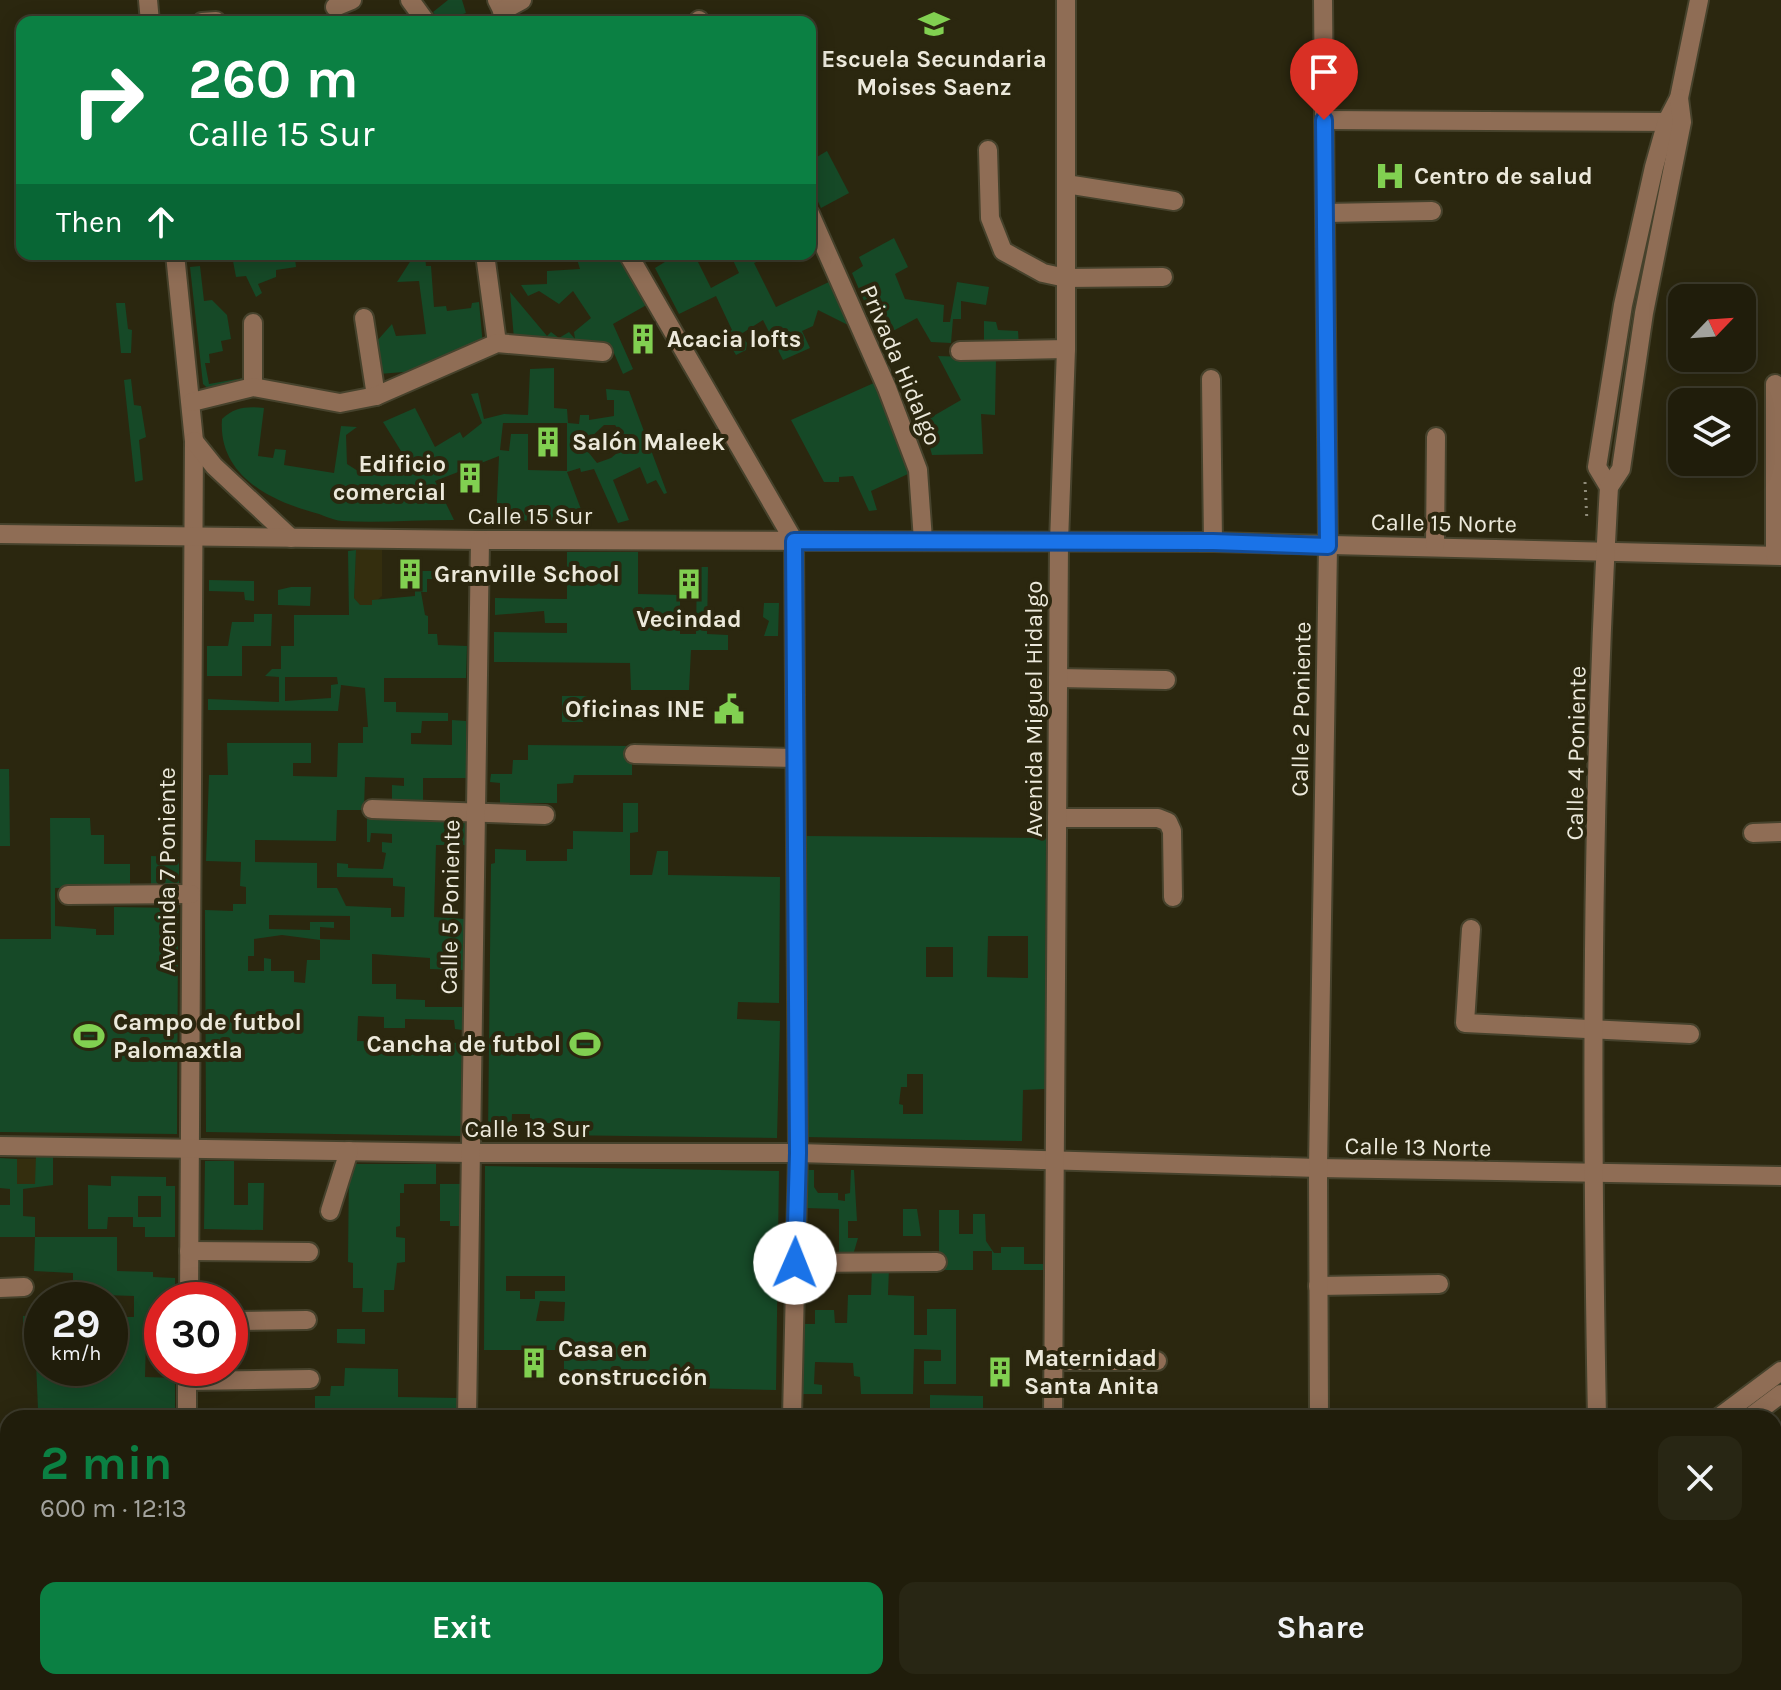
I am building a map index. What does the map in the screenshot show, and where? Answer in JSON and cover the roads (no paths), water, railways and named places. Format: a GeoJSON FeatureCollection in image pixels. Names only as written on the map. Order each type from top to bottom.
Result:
{"type":"FeatureCollection","features":[{"type":"Feature","properties":{"kind":"street"},"geometry":{"type":"LineString","coordinates":[[502,11],[522,0]]}},
{"type":"Feature","properties":{"kind":"street","name":"Avenida Miguel Hidalgo"},"geometry":{"type":"LineString","coordinates":[[1053,1410],[1059,542],[1066,349],[1066,0]]}},
{"type":"Feature","properties":{"kind":"street","name":"Calle 2 Poniente"},"geometry":{"type":"LineString","coordinates":[[1319,1410],[1318,1168],[1328,546],[1323,0]]}},
{"type":"Feature","properties":{"kind":"street","name":"Calle 4 Poniente"},"geometry":{"type":"LineString","coordinates":[[1597,1410],[1592,1175],[1605,549],[1609,487],[1621,469],[1674,122],[1699,0]]}},
{"type":"Feature","properties":{"kind":"street"},"geometry":{"type":"LineString","coordinates":[[1324,120],[1674,122],[1623,305],[1597,467],[1609,487]]}},
{"type":"Feature","properties":{"kind":"street"},"geometry":{"type":"LineString","coordinates":[[988,150],[990,218],[1003,251],[1043,273],[1066,278],[1163,277]]}},
{"type":"Feature","properties":{"kind":"street"},"geometry":{"type":"LineString","coordinates":[[1066,184],[1174,201]]}},
{"type":"Feature","properties":{"kind":"street"},"geometry":{"type":"LineString","coordinates":[[1325,213],[1432,211]]}},
{"type":"Feature","properties":{"kind":"street","name":"Privada Hidalgo"},"geometry":{"type":"LineString","coordinates":[[816,228],[887,388],[918,470],[923,540]]}},
{"type":"Feature","properties":{"kind":"street","name":"Avenida 7 Poniente"},"geometry":{"type":"LineString","coordinates":[[176,260],[194,441],[189,1282]]}},
{"type":"Feature","properties":{"kind":"street"},"geometry":{"type":"LineString","coordinates":[[486,260],[497,343]]}},
{"type":"Feature","properties":{"kind":"street"},"geometry":{"type":"LineString","coordinates":[[632,260],[794,541],[798,1153],[792,1410]]}},
{"type":"Feature","properties":{"kind":"street"},"geometry":{"type":"LineString","coordinates":[[1623,305],[1644,313]]}},
{"type":"Feature","properties":{"kind":"street"},"geometry":{"type":"LineString","coordinates":[[364,318],[376,396]]}},
{"type":"Feature","properties":{"kind":"street"},"geometry":{"type":"LineString","coordinates":[[253,323],[253,387]]}},
{"type":"Feature","properties":{"kind":"street"},"geometry":{"type":"LineString","coordinates":[[192,402],[253,387],[340,403],[376,396],[497,343],[603,352]]}},
{"type":"Feature","properties":{"kind":"street"},"geometry":{"type":"LineString","coordinates":[[960,351],[1066,349]]}},
{"type":"Feature","properties":{"kind":"street"},"geometry":{"type":"LineString","coordinates":[[1211,379],[1213,542]]}},
{"type":"Feature","properties":{"kind":"street"},"geometry":{"type":"LineString","coordinates":[[1775,384],[1778,555]]}},
{"type":"Feature","properties":{"kind":"street"},"geometry":{"type":"LineString","coordinates":[[1435,546],[1436,437]]}},
{"type":"Feature","properties":{"kind":"street"},"geometry":{"type":"LineString","coordinates":[[194,441],[214,466],[291,538]]}},
{"type":"Feature","properties":{"kind":"street","name":"Calle 15 Sur"},"geometry":{"type":"LineString","coordinates":[[0,534],[1059,542]]}},
{"type":"Feature","properties":{"kind":"street","name":"Calle 5 Poniente"},"geometry":{"type":"LineString","coordinates":[[467,1410],[480,540]]}},
{"type":"Feature","properties":{"kind":"street","name":"Calle 15 Norte"},"geometry":{"type":"LineString","coordinates":[[1059,542],[1605,549],[1778,555]]}},
{"type":"Feature","properties":{"kind":"street"},"geometry":{"type":"LineString","coordinates":[[1058,678],[1166,680]]}},
{"type":"Feature","properties":{"kind":"street"},"geometry":{"type":"LineString","coordinates":[[634,754],[795,758]]}},
{"type":"Feature","properties":{"kind":"street"},"geometry":{"type":"LineString","coordinates":[[372,809],[545,815]]}},
{"type":"Feature","properties":{"kind":"street"},"geometry":{"type":"LineString","coordinates":[[1057,818],[1158,818],[1168,822],[1172,831],[1173,897]]}},
{"type":"Feature","properties":{"kind":"street"},"geometry":{"type":"LineString","coordinates":[[1753,833],[1781,832]]}},
{"type":"Feature","properties":{"kind":"street"},"geometry":{"type":"LineString","coordinates":[[68,895],[191,894]]}},
{"type":"Feature","properties":{"kind":"street"},"geometry":{"type":"LineString","coordinates":[[1471,929],[1465,1023],[1690,1034]]}},
{"type":"Feature","properties":{"kind":"street","name":"Calle 13 Sur"},"geometry":{"type":"LineString","coordinates":[[0,1146],[1055,1158]]}},
{"type":"Feature","properties":{"kind":"street"},"geometry":{"type":"LineString","coordinates":[[330,1211],[349,1151]]}},
{"type":"Feature","properties":{"kind":"street","name":"Calle 13 Norte"},"geometry":{"type":"LineString","coordinates":[[1055,1158],[1592,1175],[1781,1176]]}},
{"type":"Feature","properties":{"kind":"street"},"geometry":{"type":"LineString","coordinates":[[189,1251],[309,1252]]}},
{"type":"Feature","properties":{"kind":"street"},"geometry":{"type":"LineString","coordinates":[[795,1263],[937,1262]]}},
{"type":"Feature","properties":{"kind":"street"},"geometry":{"type":"LineString","coordinates":[[1318,1286],[1439,1284]]}},
{"type":"Feature","properties":{"kind":"street"},"geometry":{"type":"LineString","coordinates":[[0,1288],[24,1287]]}},
{"type":"Feature","properties":{"kind":"street"},"geometry":{"type":"LineString","coordinates":[[248,1321],[307,1320]]}},
{"type":"Feature","properties":{"kind":"street"},"geometry":{"type":"LineString","coordinates":[[1053,1361],[1157,1361]]}},
{"type":"Feature","properties":{"kind":"street"},"geometry":{"type":"LineString","coordinates":[[1729,1410],[1781,1371]]}},
{"type":"Feature","properties":{"kind":"street"},"geometry":{"type":"LineString","coordinates":[[248,1377],[310,1379]]}},
{"type":"Feature","properties":{"kind":"street"},"geometry":{"type":"LineString","coordinates":[[187,1386],[187,1410]]}},
{"type":"Feature","properties":{"kind":"street"},"geometry":{"type":"LineString","coordinates":[[1760,1410],[1781,1394]]}},
{"type":"Feature","properties":{"kind":"place","name":"Escuela Secundaria Moises Saenz"},"geometry":{"type":"Point","coordinates":[934,24]}},
{"type":"Feature","properties":{"kind":"place","name":"Centro de salud"},"geometry":{"type":"Point","coordinates":[1390,176]}},
{"type":"Feature","properties":{"kind":"place","name":"Acacia lofts"},"geometry":{"type":"Point","coordinates":[643,339]}},
{"type":"Feature","properties":{"kind":"place","name":"Salón Maleek"},"geometry":{"type":"Point","coordinates":[548,442]}},
{"type":"Feature","properties":{"kind":"place","name":"Edificio comercial"},"geometry":{"type":"Point","coordinates":[470,478]}},
{"type":"Feature","properties":{"kind":"place","name":"Granville School"},"geometry":{"type":"Point","coordinates":[410,574]}},
{"type":"Feature","properties":{"kind":"place","name":"Vecindad"},"geometry":{"type":"Point","coordinates":[689,584]}},
{"type":"Feature","properties":{"kind":"place","name":"Oficinas INE"},"geometry":{"type":"Point","coordinates":[729,709]}},
{"type":"Feature","properties":{"kind":"place","name":"Campo de futbol Palomaxtla"},"geometry":{"type":"Point","coordinates":[89,1036]}},
{"type":"Feature","properties":{"kind":"place","name":"Cancha de futbol"},"geometry":{"type":"Point","coordinates":[585,1044]}},
{"type":"Feature","properties":{"kind":"place","name":"Casa en construcción"},"geometry":{"type":"Point","coordinates":[534,1363]}},
{"type":"Feature","properties":{"kind":"place","name":"Maternidad Santa Anita"},"geometry":{"type":"Point","coordinates":[1000,1372]}}]}
